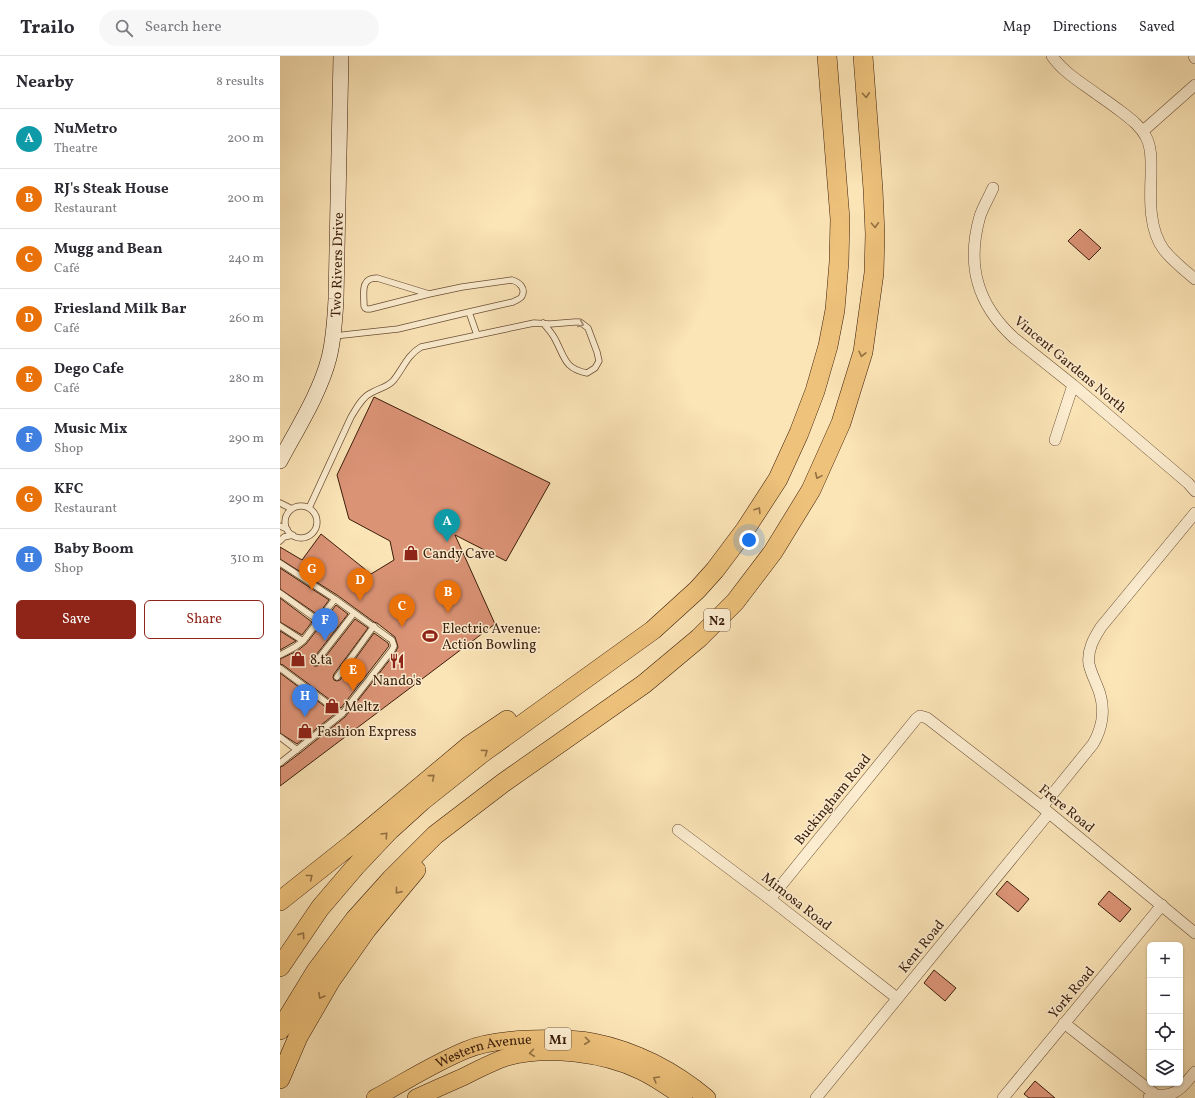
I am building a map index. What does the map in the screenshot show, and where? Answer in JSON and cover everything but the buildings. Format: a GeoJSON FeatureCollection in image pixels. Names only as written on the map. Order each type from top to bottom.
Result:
{"type":"FeatureCollection","features":[{"type":"Feature","properties":{"kind":"highway","name":"N2"},"geometry":{"type":"LineString","coordinates":[[280,967],[320,908],[355,867],[390,830],[422,801],[481,754],[653,630],[697,590],[716,570],[745,530],[778,479],[799,433],[815,391],[828,346],[835,310],[839,262],[840,219],[827,56]]}},
{"type":"Feature","properties":{"kind":"highway","name":"N2"},"geometry":{"type":"LineString","coordinates":[[280,1030],[316,971],[355,919],[391,878],[435,835],[503,783],[644,684],[699,638],[735,602],[773,552],[811,490],[841,423],[863,352],[874,272],[875,234],[873,189],[863,56]]}},
{"type":"Feature","properties":{"kind":"highway"},"geometry":{"type":"LineString","coordinates":[[280,901],[354,842],[470,745],[599,656],[716,570]]}},
{"type":"Feature","properties":{"kind":"highway"},"geometry":{"type":"LineString","coordinates":[[280,1079],[298,1037],[331,980],[367,929],[444,838],[503,783]]}},
{"type":"Feature","properties":{"kind":"main road","name":"Two Rivers Drive"},"geometry":{"type":"LineString","coordinates":[[280,461],[316,393],[329,359],[333,336],[336,285],[341,56]]}},
{"type":"Feature","properties":{"kind":"main road","name":"Western Avenue"},"geometry":{"type":"LineString","coordinates":[[374,1098],[467,1050],[492,1042],[542,1038],[594,1042],[632,1053],[656,1064],[707,1098]]}},
{"type":"Feature","properties":{"kind":"main road","name":"Western Avenue"},"geometry":{"type":"LineString","coordinates":[[414,1098],[486,1065],[506,1058],[534,1052],[550,1051],[567,1052],[625,1064],[640,1070],[684,1098]]}},
{"type":"Feature","properties":{"kind":"main road"},"geometry":{"type":"LineString","coordinates":[[449,1098],[464,1076]]}},
{"type":"Feature","properties":{"kind":"main road"},"geometry":{"type":"LineString","coordinates":[[404,1083],[414,1098]]}},
{"type":"Feature","properties":{"kind":"street"},"geometry":{"type":"LineString","coordinates":[[1052,56],[1055,61],[1072,77],[1099,95],[1136,124],[1142,131],[1147,139],[1151,160],[1150,191],[1152,219],[1157,236],[1163,248],[1174,261],[1195,279]]}},
{"type":"Feature","properties":{"kind":"street"},"geometry":{"type":"LineString","coordinates":[[1142,131],[1195,85]]}},
{"type":"Feature","properties":{"kind":"street","name":"Vincent Gardens North"},"geometry":{"type":"LineString","coordinates":[[993,188],[981,215],[975,241],[974,263],[978,283],[985,302],[1004,328],[1014,338],[1073,385],[1188,483],[1195,491]]}},
{"type":"Feature","properties":{"kind":"street"},"geometry":{"type":"LineString","coordinates":[[1055,440],[1073,385]]}},
{"type":"Feature","properties":{"kind":"street"},"geometry":{"type":"LineString","coordinates":[[1045,810],[1093,744],[1101,727],[1103,713],[1101,695],[1089,664],[1092,640],[1195,513]]}},
{"type":"Feature","properties":{"kind":"street","name":"Frere Road"},"geometry":{"type":"LineString","coordinates":[[916,719],[920,716],[927,718],[1045,810],[1195,932]]}},
{"type":"Feature","properties":{"kind":"street","name":"Buckingham Road"},"geometry":{"type":"LineString","coordinates":[[770,898],[916,719]]}},
{"type":"Feature","properties":{"kind":"street","name":"Kent Road"},"geometry":{"type":"LineString","coordinates":[[816,1098],[1045,810]]}},
{"type":"Feature","properties":{"kind":"street","name":"Mimosa Road"},"geometry":{"type":"LineString","coordinates":[[678,830],[770,898],[897,998]]}},
{"type":"Feature","properties":{"kind":"street","name":"York Road"},"geometry":{"type":"LineString","coordinates":[[1003,1098],[1162,905]]}},
{"type":"Feature","properties":{"kind":"street"},"geometry":{"type":"LineString","coordinates":[[1064,1023],[1152,1097],[1172,1094],[1178,1091],[1195,1072]]}},
{"type":"Feature","properties":{"kind":"lane"},"geometry":{"type":"LineString","coordinates":[[333,336],[398,329],[513,302],[520,299],[523,292],[522,286],[512,280],[462,287],[370,309],[365,308],[364,306],[365,282],[372,278],[377,278],[429,294]]}},
{"type":"Feature","properties":{"kind":"lane"},"geometry":{"type":"LineString","coordinates":[[469,312],[477,335]]}},
{"type":"Feature","properties":{"kind":"lane"},"geometry":{"type":"LineString","coordinates":[[309,508],[351,417],[366,396],[392,382],[408,357],[421,347],[527,324],[543,323],[575,322],[584,324],[588,328],[597,352],[599,361],[598,365],[587,373],[581,372],[567,364],[557,342],[543,323]]}},
{"type":"Feature","properties":{"kind":"lane"},"geometry":{"type":"LineString","coordinates":[[280,503],[292,509]]}},
{"type":"Feature","properties":{"kind":"lane"},"geometry":{"type":"LineString","coordinates":[[280,526],[287,529],[293,535],[298,537],[306,537],[316,528],[316,514],[309,508],[301,506],[292,509],[287,516],[287,529]]}},
{"type":"Feature","properties":{"kind":"lane"},"geometry":{"type":"LineString","coordinates":[[280,541],[284,537],[293,535]]}},
{"type":"Feature","properties":{"kind":"lane"},"geometry":{"type":"LineString","coordinates":[[280,563],[374,626],[392,640],[394,646],[342,714],[280,763]]}},
{"type":"Feature","properties":{"kind":"lane"},"geometry":{"type":"LineString","coordinates":[[280,593],[319,621]]}},
{"type":"Feature","properties":{"kind":"lane"},"geometry":{"type":"LineString","coordinates":[[280,655],[303,641],[335,599]]}},
{"type":"Feature","properties":{"kind":"lane"},"geometry":{"type":"LineString","coordinates":[[316,662],[354,613]]}},
{"type":"Feature","properties":{"kind":"lane"},"geometry":{"type":"LineString","coordinates":[[280,626],[303,641]]}},
{"type":"Feature","properties":{"kind":"lane"},"geometry":{"type":"LineString","coordinates":[[337,677],[374,626]]}},
{"type":"Feature","properties":{"kind":"lane"},"geometry":{"type":"LineString","coordinates":[[280,668],[342,714]]}},
{"type":"Feature","properties":{"kind":"lane"},"geometry":{"type":"LineString","coordinates":[[280,737],[297,750]]}},
{"type":"Feature","properties":{"kind":"place","name":"NuMetro"},"geometry":{"type":"Point","coordinates":[447,542]}},
{"type":"Feature","properties":{"kind":"place","name":"Candy Cave"},"geometry":{"type":"Point","coordinates":[411,553]}},
{"type":"Feature","properties":{"kind":"place","name":"KFC"},"geometry":{"type":"Point","coordinates":[312,590]}},
{"type":"Feature","properties":{"kind":"place","name":"Friesland Milk Bar"},"geometry":{"type":"Point","coordinates":[360,601]}},
{"type":"Feature","properties":{"kind":"place","name":"RJ's Steak House"},"geometry":{"type":"Point","coordinates":[448,613]}},
{"type":"Feature","properties":{"kind":"place","name":"Mugg and Bean"},"geometry":{"type":"Point","coordinates":[402,627]}},
{"type":"Feature","properties":{"kind":"place","name":"Electric Avenue: Action Bowling"},"geometry":{"type":"Point","coordinates":[430,636]}},
{"type":"Feature","properties":{"kind":"place","name":"Music Mix"},"geometry":{"type":"Point","coordinates":[325,641]}},
{"type":"Feature","properties":{"kind":"place","name":"8.ta"},"geometry":{"type":"Point","coordinates":[298,659]}},
{"type":"Feature","properties":{"kind":"place","name":"Nando's"},"geometry":{"type":"Point","coordinates":[397,661]}},
{"type":"Feature","properties":{"kind":"place","name":"Dego Cafe"},"geometry":{"type":"Point","coordinates":[353,691]}},
{"type":"Feature","properties":{"kind":"place","name":"Meltz"},"geometry":{"type":"Point","coordinates":[332,706]}},
{"type":"Feature","properties":{"kind":"place","name":"Baby Boom"},"geometry":{"type":"Point","coordinates":[305,717]}},
{"type":"Feature","properties":{"kind":"place","name":"Fashion Express"},"geometry":{"type":"Point","coordinates":[305,731]}}]}
